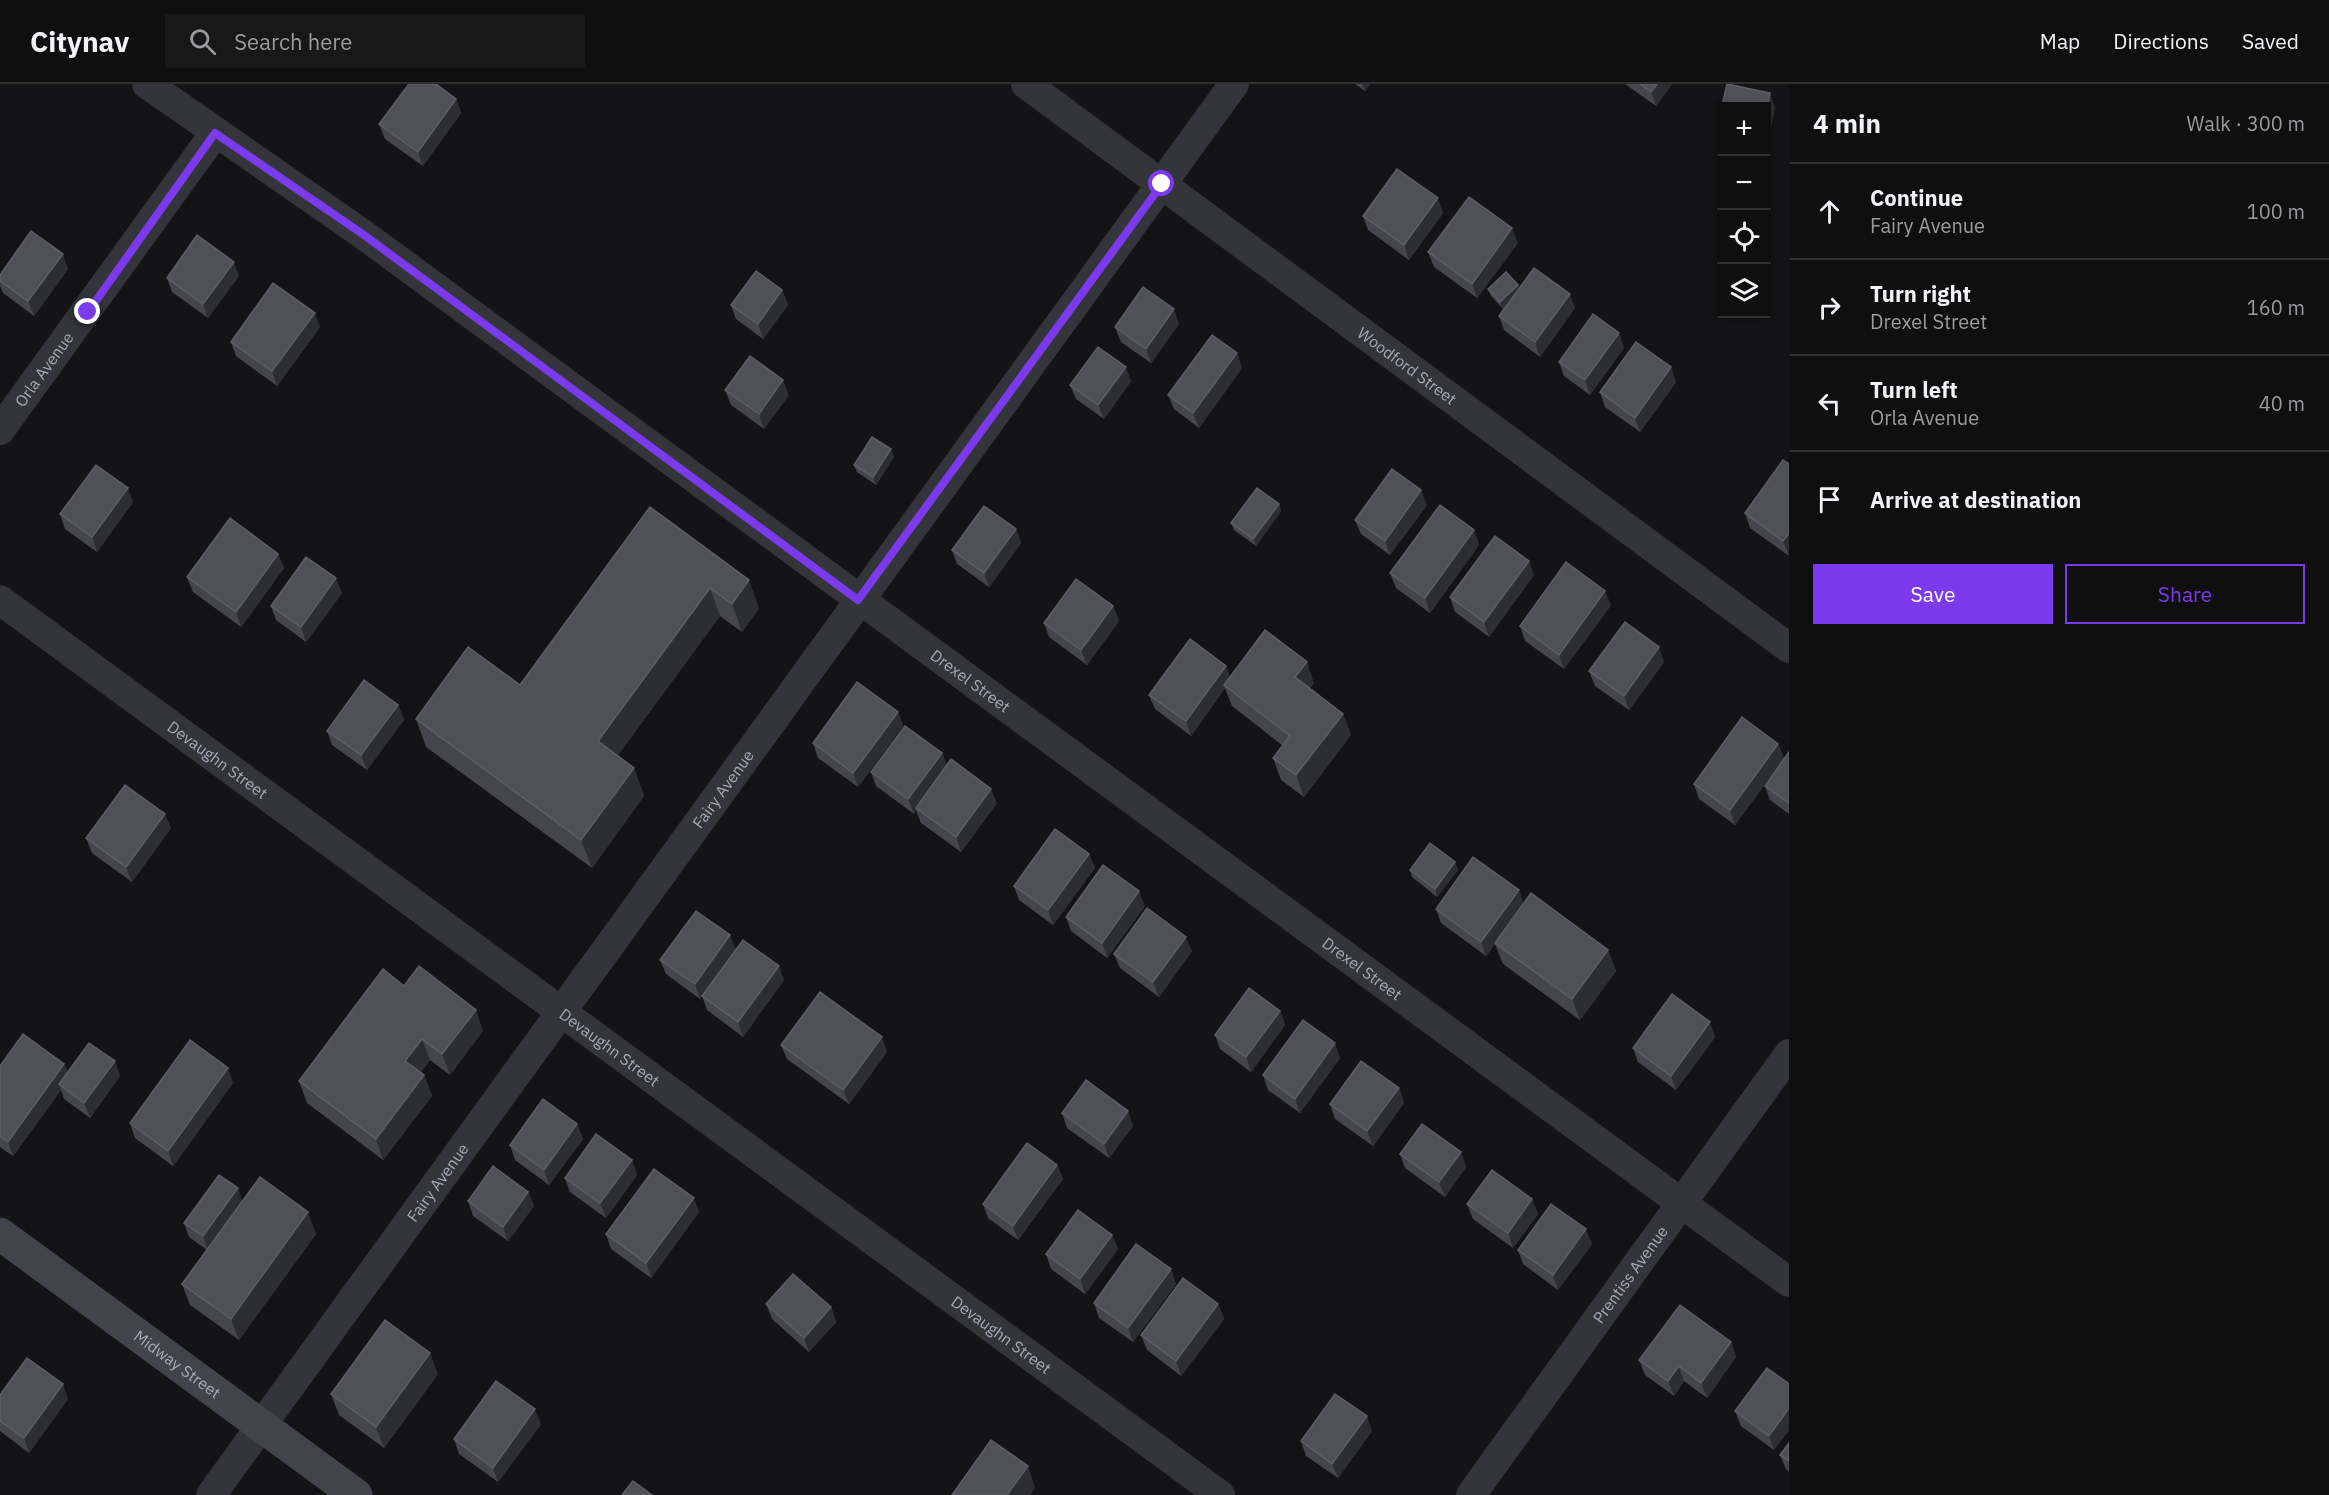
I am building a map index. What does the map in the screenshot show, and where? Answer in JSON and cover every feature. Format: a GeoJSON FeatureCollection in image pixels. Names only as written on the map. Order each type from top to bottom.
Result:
{"type":"FeatureCollection","features":[{"type":"Feature","properties":{"kind":"street","name":"Drexel Street"},"geometry":{"type":"LineString","coordinates":[[147,84],[364,235],[1789,1282]]}},
{"type":"Feature","properties":{"kind":"street","name":"Woodford Street"},"geometry":{"type":"LineString","coordinates":[[1026,84],[1789,648]]}},
{"type":"Feature","properties":{"kind":"street","name":"Fairy Avenue"},"geometry":{"type":"LineString","coordinates":[[211,1495],[1234,84]]}},
{"type":"Feature","properties":{"kind":"street","name":"Orla Avenue"},"geometry":{"type":"LineString","coordinates":[[0,430],[215,133]]}},
{"type":"Feature","properties":{"kind":"street","name":"Devaughn Street"},"geometry":{"type":"LineString","coordinates":[[0,600],[1220,1495]]}},
{"type":"Feature","properties":{"kind":"street","name":"Prentiss Avenue"},"geometry":{"type":"LineString","coordinates":[[1471,1495],[1789,1054]]}},
{"type":"Feature","properties":{"kind":"street","name":"Midway Street"},"geometry":{"type":"LineString","coordinates":[[0,1234],[356,1495]]}},
{"type":"Feature","properties":{"kind":"building"},"geometry":{"type":"Polygon","coordinates":[[[409,84],[436,84],[456,99],[418,152],[379,124],[409,84]]]}},
{"type":"Feature","properties":{"kind":"building"},"geometry":{"type":"Polygon","coordinates":[[[1640,84],[1657,84],[1651,92],[1640,84]]]}},
{"type":"Feature","properties":{"kind":"building"},"geometry":{"type":"Polygon","coordinates":[[[1727,84],[1770,93],[1768,102],[1723,102],[1727,84]]]}},
{"type":"Feature","properties":{"kind":"building"},"geometry":{"type":"Polygon","coordinates":[[[1397,169],[1438,198],[1404,245],[1363,216],[1397,169]]]}},
{"type":"Feature","properties":{"kind":"building"},"geometry":{"type":"Polygon","coordinates":[[[1469,197],[1512,228],[1472,284],[1428,252],[1469,197]]]}},
{"type":"Feature","properties":{"kind":"building"},"geometry":{"type":"Polygon","coordinates":[[[31,231],[63,254],[28,301],[0,281],[0,275],[31,231]]]}},
{"type":"Feature","properties":{"kind":"building"},"geometry":{"type":"Polygon","coordinates":[[[197,235],[234,262],[203,304],[167,278],[197,235]]]}},
{"type":"Feature","properties":{"kind":"building"},"geometry":{"type":"Polygon","coordinates":[[[1534,268],[1570,294],[1535,342],[1499,316],[1534,268]]]}},
{"type":"Feature","properties":{"kind":"building"},"geometry":{"type":"Polygon","coordinates":[[[756,271],[782,290],[758,324],[731,305],[756,271]]]}},
{"type":"Feature","properties":{"kind":"building"},"geometry":{"type":"Polygon","coordinates":[[[1506,272],[1518,285],[1500,302],[1488,289],[1506,272]]]}},
{"type":"Feature","properties":{"kind":"building"},"geometry":{"type":"Polygon","coordinates":[[[273,283],[315,313],[272,371],[231,342],[273,283]]]}},
{"type":"Feature","properties":{"kind":"building"},"geometry":{"type":"Polygon","coordinates":[[[1143,287],[1174,309],[1146,349],[1115,327],[1143,287]]]}},
{"type":"Feature","properties":{"kind":"building"},"geometry":{"type":"Polygon","coordinates":[[[1593,314],[1619,333],[1585,380],[1559,362],[1593,314]]]}},
{"type":"Feature","properties":{"kind":"building"},"geometry":{"type":"Polygon","coordinates":[[[1212,335],[1237,353],[1193,413],[1168,395],[1212,335]]]}},
{"type":"Feature","properties":{"kind":"building"},"geometry":{"type":"Polygon","coordinates":[[[1636,342],[1671,367],[1635,418],[1600,392],[1636,342]]]}},
{"type":"Feature","properties":{"kind":"building"},"geometry":{"type":"Polygon","coordinates":[[[1098,347],[1126,367],[1098,405],[1070,385],[1098,347]]]}},
{"type":"Feature","properties":{"kind":"building"},"geometry":{"type":"Polygon","coordinates":[[[750,356],[783,380],[759,414],[725,390],[750,356]]]}},
{"type":"Feature","properties":{"kind":"building"},"geometry":{"type":"Polygon","coordinates":[[[872,437],[891,449],[873,477],[854,465],[872,437]]]}},
{"type":"Feature","properties":{"kind":"building"},"geometry":{"type":"Polygon","coordinates":[[[1783,460],[1789,464],[1789,533],[1783,541],[1745,513],[1783,460]]]}},
{"type":"Feature","properties":{"kind":"building"},"geometry":{"type":"Polygon","coordinates":[[[96,465],[128,488],[92,537],[60,514],[96,465]]]}},
{"type":"Feature","properties":{"kind":"building"},"geometry":{"type":"Polygon","coordinates":[[[1392,469],[1421,490],[1385,541],[1355,520],[1392,469]]]}},
{"type":"Feature","properties":{"kind":"building"},"geometry":{"type":"Polygon","coordinates":[[[1257,488],[1279,504],[1253,539],[1231,523],[1257,488]]]}},
{"type":"Feature","properties":{"kind":"building"},"geometry":{"type":"Polygon","coordinates":[[[1440,505],[1474,530],[1425,598],[1390,573],[1440,505]]]}},
{"type":"Feature","properties":{"kind":"building"},"geometry":{"type":"Polygon","coordinates":[[[984,506],[1016,529],[984,573],[952,550],[984,506]]]}},
{"type":"Feature","properties":{"kind":"building"},"geometry":{"type":"Polygon","coordinates":[[[650,507],[749,580],[732,604],[710,588],[598,741],[634,768],[581,840],[416,719],[468,647],[520,685],[650,507]]]}},
{"type":"Feature","properties":{"kind":"building"},"geometry":{"type":"Polygon","coordinates":[[[230,518],[278,554],[236,612],[187,577],[230,518]]]}},
{"type":"Feature","properties":{"kind":"building"},"geometry":{"type":"Polygon","coordinates":[[[1495,536],[1529,561],[1484,622],[1450,597],[1495,536]]]}},
{"type":"Feature","properties":{"kind":"building"},"geometry":{"type":"Polygon","coordinates":[[[306,557],[336,578],[301,627],[271,606],[306,557]]]}},
{"type":"Feature","properties":{"kind":"building"},"geometry":{"type":"Polygon","coordinates":[[[1566,562],[1605,591],[1559,655],[1520,626],[1566,562]]]}},
{"type":"Feature","properties":{"kind":"building"},"geometry":{"type":"Polygon","coordinates":[[[1076,579],[1113,606],[1081,650],[1044,623],[1076,579]]]}},
{"type":"Feature","properties":{"kind":"building"},"geometry":{"type":"Polygon","coordinates":[[[1625,622],[1659,647],[1624,696],[1589,671],[1625,622]]]}},
{"type":"Feature","properties":{"kind":"building"},"geometry":{"type":"Polygon","coordinates":[[[1265,630],[1307,662],[1295,677],[1343,714],[1296,775],[1273,758],[1290,736],[1224,685],[1265,630]]]}},
{"type":"Feature","properties":{"kind":"building"},"geometry":{"type":"Polygon","coordinates":[[[1190,639],[1226,666],[1186,721],[1149,695],[1190,639]]]}},
{"type":"Feature","properties":{"kind":"building"},"geometry":{"type":"Polygon","coordinates":[[[364,680],[398,705],[361,755],[327,731],[364,680]]]}},
{"type":"Feature","properties":{"kind":"building"},"geometry":{"type":"Polygon","coordinates":[[[857,682],[898,712],[853,773],[813,743],[857,682]]]}},
{"type":"Feature","properties":{"kind":"building"},"geometry":{"type":"Polygon","coordinates":[[[1742,717],[1778,744],[1730,810],[1694,784],[1742,717]]]}},
{"type":"Feature","properties":{"kind":"building"},"geometry":{"type":"Polygon","coordinates":[[[905,726],[942,753],[908,799],[871,772],[905,726]]]}},
{"type":"Feature","properties":{"kind":"building"},"geometry":{"type":"Polygon","coordinates":[[[1789,752],[1789,803],[1765,786],[1789,752]]]}},
{"type":"Feature","properties":{"kind":"building"},"geometry":{"type":"Polygon","coordinates":[[[951,759],[991,789],[956,837],[916,808],[951,759]]]}},
{"type":"Feature","properties":{"kind":"building"},"geometry":{"type":"Polygon","coordinates":[[[125,785],[165,814],[126,867],[86,838],[125,785]]]}},
{"type":"Feature","properties":{"kind":"building"},"geometry":{"type":"Polygon","coordinates":[[[1055,829],[1089,854],[1048,910],[1014,886],[1055,829]]]}},
{"type":"Feature","properties":{"kind":"building"},"geometry":{"type":"Polygon","coordinates":[[[1430,843],[1455,862],[1435,889],[1410,870],[1430,843]]]}},
{"type":"Feature","properties":{"kind":"building"},"geometry":{"type":"Polygon","coordinates":[[[1473,857],[1519,890],[1481,942],[1436,909],[1473,857]]]}},
{"type":"Feature","properties":{"kind":"building"},"geometry":{"type":"Polygon","coordinates":[[[1103,865],[1139,891],[1102,943],[1066,917],[1103,865]]]}},
{"type":"Feature","properties":{"kind":"building"},"geometry":{"type":"Polygon","coordinates":[[[1531,893],[1608,950],[1572,999],[1495,943],[1531,893]]]}},
{"type":"Feature","properties":{"kind":"building"},"geometry":{"type":"Polygon","coordinates":[[[1147,908],[1186,937],[1153,982],[1114,954],[1147,908]]]}},
{"type":"Feature","properties":{"kind":"building"},"geometry":{"type":"Polygon","coordinates":[[[696,911],[730,935],[695,984],[660,960],[696,911]]]}},
{"type":"Feature","properties":{"kind":"building"},"geometry":{"type":"Polygon","coordinates":[[[743,940],[779,966],[738,1022],[702,996],[743,940]]]}},
{"type":"Feature","properties":{"kind":"building"},"geometry":{"type":"Polygon","coordinates":[[[419,966],[476,1010],[442,1054],[422,1039],[405,1061],[424,1075],[376,1139],[299,1081],[383,969],[404,986],[419,966]]]}},
{"type":"Feature","properties":{"kind":"building"},"geometry":{"type":"Polygon","coordinates":[[[1249,988],[1280,1011],[1246,1057],[1215,1035],[1249,988]]]}},
{"type":"Feature","properties":{"kind":"building"},"geometry":{"type":"Polygon","coordinates":[[[820,992],[882,1037],[843,1090],[781,1045],[820,992]]]}},
{"type":"Feature","properties":{"kind":"building"},"geometry":{"type":"Polygon","coordinates":[[[1672,994],[1710,1022],[1671,1076],[1633,1048],[1672,994]]]}},
{"type":"Feature","properties":{"kind":"building"},"geometry":{"type":"Polygon","coordinates":[[[1303,1020],[1335,1043],[1295,1099],[1263,1075],[1303,1020]]]}},
{"type":"Feature","properties":{"kind":"building"},"geometry":{"type":"Polygon","coordinates":[[[23,1034],[64,1064],[8,1142],[0,1136],[0,1066],[23,1034]]]}},
{"type":"Feature","properties":{"kind":"building"},"geometry":{"type":"Polygon","coordinates":[[[190,1040],[228,1068],[168,1151],[130,1123],[190,1040]]]}},
{"type":"Feature","properties":{"kind":"building"},"geometry":{"type":"Polygon","coordinates":[[[89,1043],[115,1061],[84,1103],[59,1084],[89,1043]]]}},
{"type":"Feature","properties":{"kind":"building"},"geometry":{"type":"Polygon","coordinates":[[[1361,1061],[1399,1088],[1367,1131],[1330,1104],[1361,1061]]]}},
{"type":"Feature","properties":{"kind":"building"},"geometry":{"type":"Polygon","coordinates":[[[1086,1080],[1128,1111],[1104,1144],[1062,1113],[1086,1080]]]}},
{"type":"Feature","properties":{"kind":"building"},"geometry":{"type":"Polygon","coordinates":[[[543,1099],[577,1124],[544,1170],[510,1145],[543,1099]]]}},
{"type":"Feature","properties":{"kind":"building"},"geometry":{"type":"Polygon","coordinates":[[[1422,1124],[1461,1152],[1439,1182],[1400,1154],[1422,1124]]]}},
{"type":"Feature","properties":{"kind":"building"},"geometry":{"type":"Polygon","coordinates":[[[596,1134],[632,1160],[600,1203],[565,1178],[596,1134]]]}},
{"type":"Feature","properties":{"kind":"building"},"geometry":{"type":"Polygon","coordinates":[[[1027,1143],[1057,1165],[1013,1226],[983,1204],[1027,1143]]]}},
{"type":"Feature","properties":{"kind":"building"},"geometry":{"type":"Polygon","coordinates":[[[493,1166],[528,1192],[503,1227],[468,1201],[493,1166]]]}},
{"type":"Feature","properties":{"kind":"building"},"geometry":{"type":"Polygon","coordinates":[[[654,1169],[694,1198],[646,1263],[606,1234],[654,1169]]]}},
{"type":"Feature","properties":{"kind":"building"},"geometry":{"type":"Polygon","coordinates":[[[1492,1170],[1532,1199],[1508,1233],[1467,1204],[1492,1170]]]}},
{"type":"Feature","properties":{"kind":"building"},"geometry":{"type":"Polygon","coordinates":[[[219,1175],[238,1188],[203,1236],[184,1223],[219,1175]]]}},
{"type":"Feature","properties":{"kind":"building"},"geometry":{"type":"Polygon","coordinates":[[[260,1177],[308,1212],[231,1319],[182,1284],[260,1177]]]}},
{"type":"Feature","properties":{"kind":"building"},"geometry":{"type":"Polygon","coordinates":[[[1551,1204],[1586,1229],[1553,1275],[1518,1250],[1551,1204]]]}},
{"type":"Feature","properties":{"kind":"building"},"geometry":{"type":"Polygon","coordinates":[[[1078,1210],[1112,1235],[1080,1279],[1046,1254],[1078,1210]]]}},
{"type":"Feature","properties":{"kind":"building"},"geometry":{"type":"Polygon","coordinates":[[[1136,1244],[1171,1269],[1128,1328],[1094,1303],[1136,1244]]]}},
{"type":"Feature","properties":{"kind":"building"},"geometry":{"type":"Polygon","coordinates":[[[793,1274],[831,1307],[804,1338],[766,1304],[793,1274]]]}},
{"type":"Feature","properties":{"kind":"building"},"geometry":{"type":"Polygon","coordinates":[[[1183,1278],[1218,1304],[1176,1361],[1141,1335],[1183,1278]]]}},
{"type":"Feature","properties":{"kind":"building"},"geometry":{"type":"Polygon","coordinates":[[[1680,1305],[1731,1342],[1701,1383],[1679,1366],[1668,1381],[1639,1360],[1680,1305]]]}},
{"type":"Feature","properties":{"kind":"building"},"geometry":{"type":"Polygon","coordinates":[[[385,1320],[430,1353],[376,1427],[331,1394],[385,1320]]]}},
{"type":"Feature","properties":{"kind":"building"},"geometry":{"type":"Polygon","coordinates":[[[27,1358],[63,1384],[24,1438],[0,1421],[0,1395],[27,1358]]]}},
{"type":"Feature","properties":{"kind":"building"},"geometry":{"type":"Polygon","coordinates":[[[1767,1368],[1789,1384],[1789,1408],[1769,1436],[1735,1411],[1767,1368]]]}},
{"type":"Feature","properties":{"kind":"building"},"geometry":{"type":"Polygon","coordinates":[[[496,1381],[535,1409],[493,1468],[454,1439],[496,1381]]]}},
{"type":"Feature","properties":{"kind":"building"},"geometry":{"type":"Polygon","coordinates":[[[1335,1394],[1367,1416],[1332,1464],[1301,1441],[1335,1394]]]}},
{"type":"Feature","properties":{"kind":"building"},"geometry":{"type":"Polygon","coordinates":[[[991,1440],[1028,1466],[1007,1495],[952,1495],[991,1440]]]}},
{"type":"Feature","properties":{"kind":"building"},"geometry":{"type":"Polygon","coordinates":[[[1789,1443],[1789,1461],[1780,1455],[1789,1443]]]}},
{"type":"Feature","properties":{"kind":"building"},"geometry":{"type":"Polygon","coordinates":[[[633,1481],[652,1495],[622,1495],[633,1481]]]}},
{"type":"Feature","properties":{"kind":"route"},"geometry":{"type":"LineString","coordinates":[[88,312],[215,133],[364,235],[858,600],[1162,184]]}}]}
